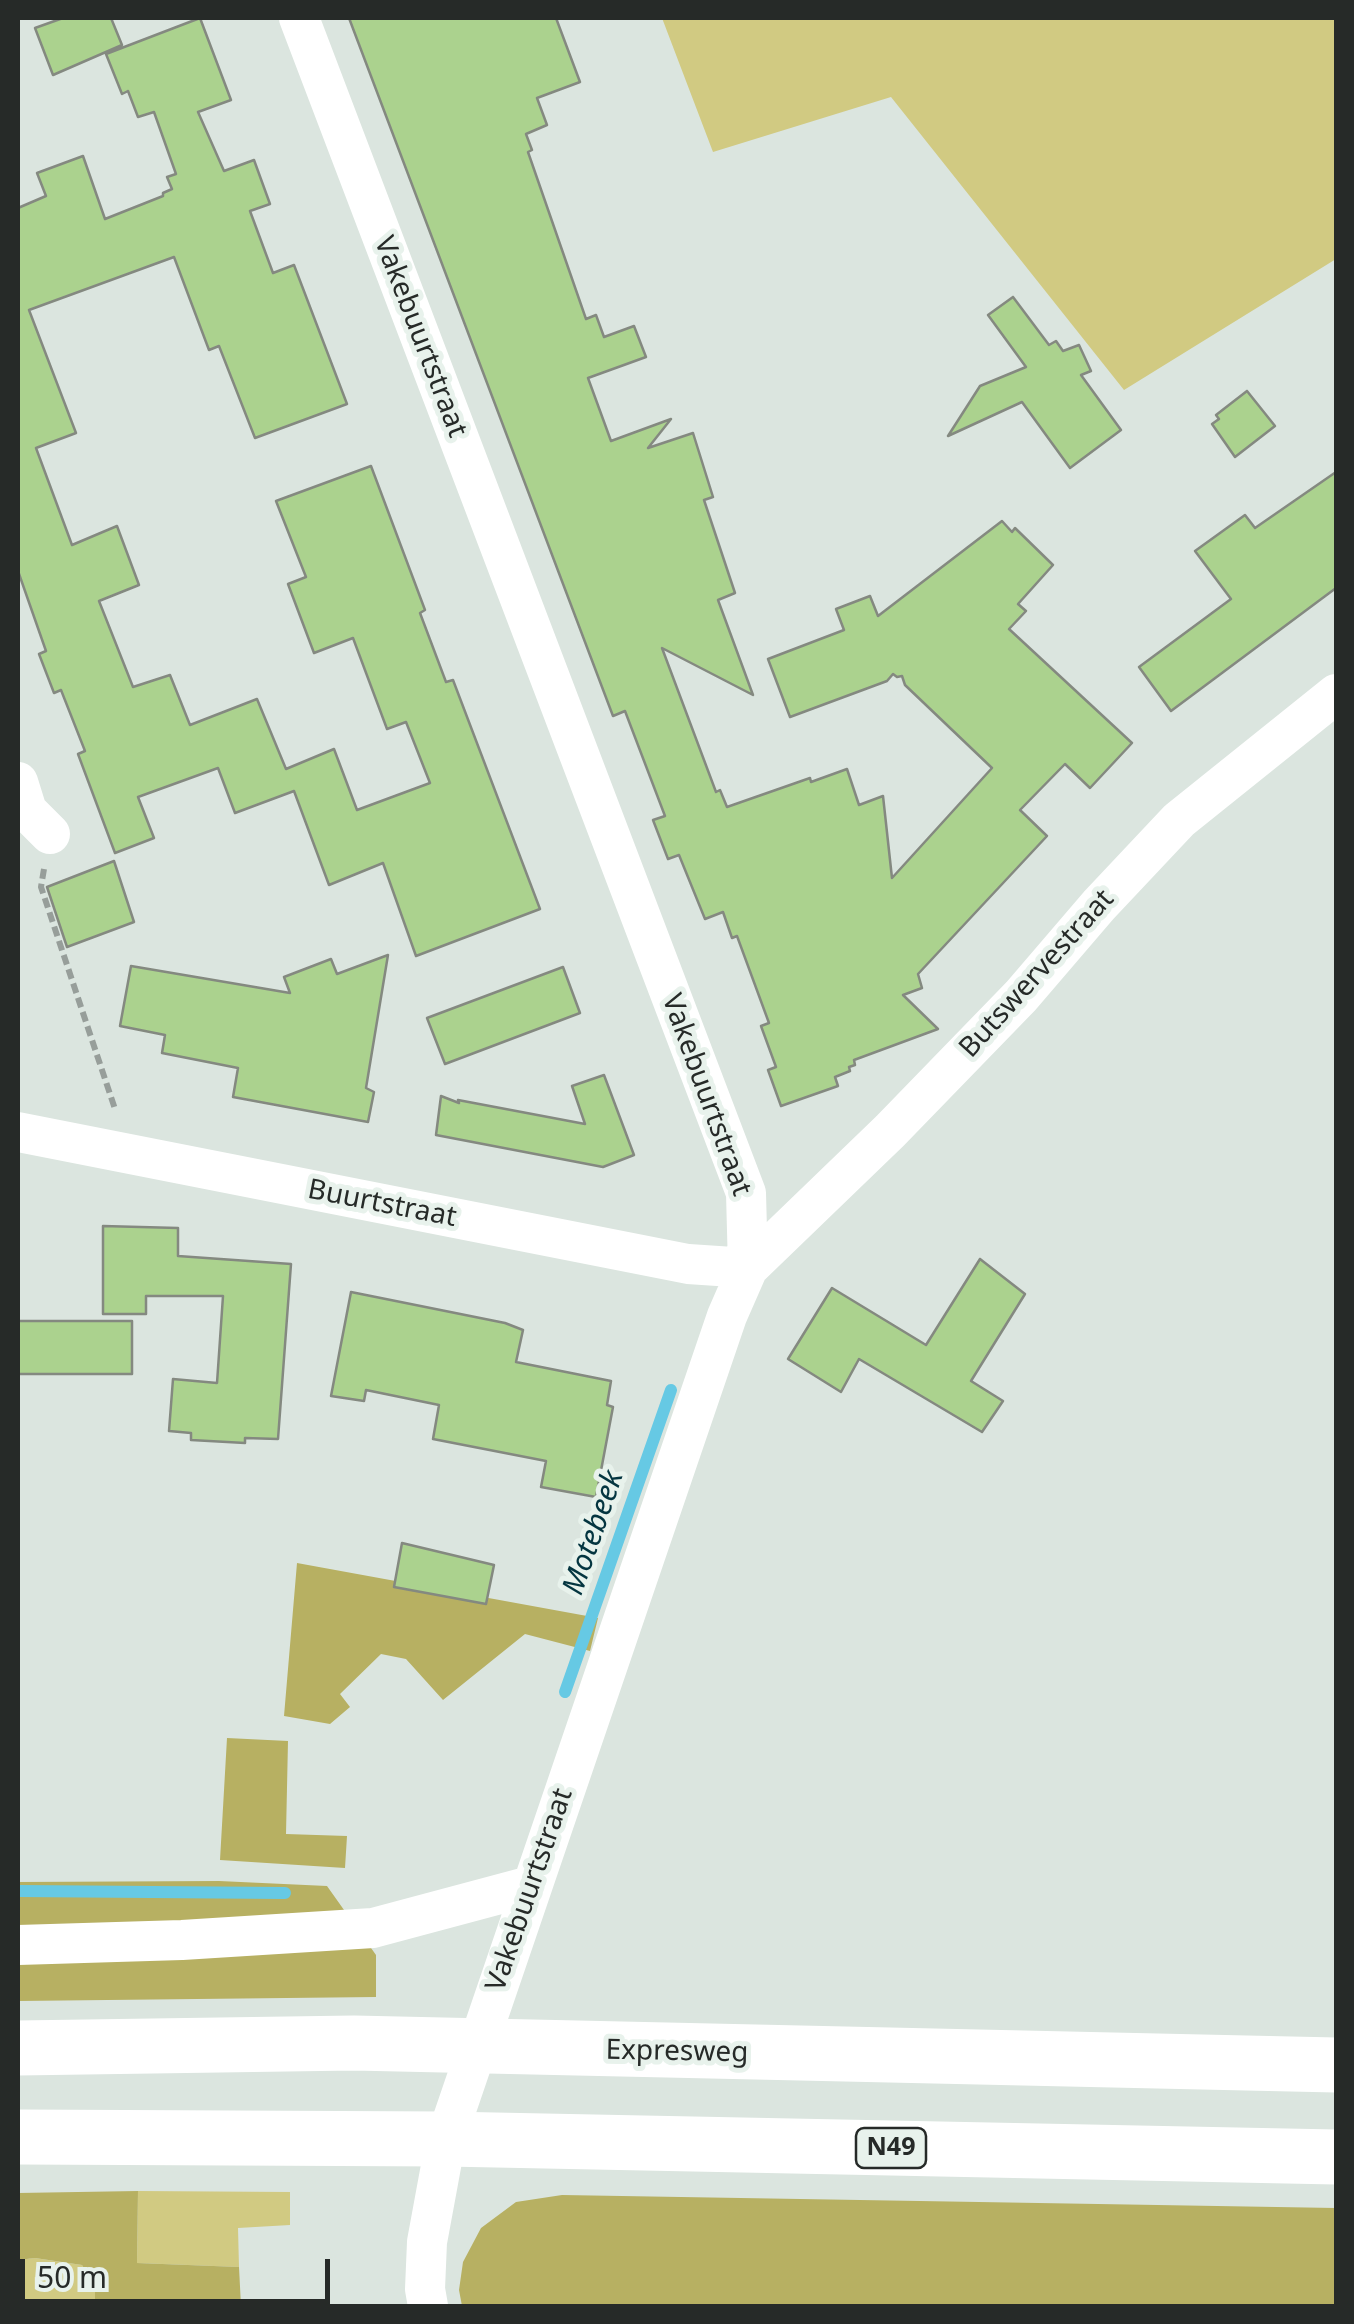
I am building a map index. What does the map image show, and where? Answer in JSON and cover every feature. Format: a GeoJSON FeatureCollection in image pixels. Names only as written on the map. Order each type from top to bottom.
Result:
{"type":"FeatureCollection","features":[{"type":"Feature","properties":{"kind":"highway","name":"Expresweg"},"geometry":{"type":"LineString","coordinates":[[18,2048],[354,2044],[1336,2065]]}},
{"type":"Feature","properties":{"kind":"highway","name":"N49"},"geometry":{"type":"LineString","coordinates":[[18,2137],[446,2139],[1336,2157]]}},
{"type":"Feature","properties":{"kind":"street","name":"Vakebuurtstraat"},"geometry":{"type":"LineString","coordinates":[[299,18],[746,1193],[748,1268],[727,1316],[446,2139],[426,2242],[428,2306]]}},
{"type":"Feature","properties":{"kind":"street","name":"Butswervestraat"},"geometry":{"type":"LineString","coordinates":[[748,1268],[890,1131],[1021,996],[1099,904],[1179,820],[1336,694]]}},
{"type":"Feature","properties":{"kind":"street"},"geometry":{"type":"LineString","coordinates":[[18,782],[27,811],[50,834]]}},
{"type":"Feature","properties":{"kind":"street","name":"Buurtstraat"},"geometry":{"type":"LineString","coordinates":[[18,1132],[688,1264],[748,1268]]}},
{"type":"Feature","properties":{"kind":"street"},"geometry":{"type":"LineString","coordinates":[[18,1945],[373,1928],[530,1886]]}},
{"type":"Feature","properties":{"kind":"path"},"geometry":{"type":"LineString","coordinates":[[50,834],[40,886],[130,1155]]}},
{"type":"Feature","properties":{"kind":"shaded area"},"geometry":{"type":"Polygon","coordinates":[[[662,18],[1336,18],[1336,259],[1124,390],[891,97],[713,152],[662,18]]]}},
{"type":"Feature","properties":{"kind":"shaded area"},"geometry":{"type":"Polygon","coordinates":[[[297,1563],[598,1618],[590,1651],[525,1634],[443,1700],[406,1659],[381,1654],[340,1694],[350,1707],[330,1724],[284,1716],[297,1563]]]}},
{"type":"Feature","properties":{"kind":"shaded area"},"geometry":{"type":"Polygon","coordinates":[[[227,1738],[288,1741],[286,1834],[347,1836],[345,1868],[220,1860],[227,1738]]]}},
{"type":"Feature","properties":{"kind":"shaded area"},"geometry":{"type":"Polygon","coordinates":[[[219,1881],[327,1886],[376,1955],[376,1997],[18,2001],[18,1882],[219,1881]]]}},
{"type":"Feature","properties":{"kind":"shaded area"},"geometry":{"type":"Polygon","coordinates":[[[138,2191],[290,2192],[290,2225],[238,2228],[239,2267],[137,2263],[138,2191]]]}},
{"type":"Feature","properties":{"kind":"shaded area"},"geometry":{"type":"Polygon","coordinates":[[[138,2191],[137,2263],[239,2267],[241,2306],[95,2306],[95,2287],[82,2265],[35,2258],[18,2260],[18,2193],[138,2191]]]}},
{"type":"Feature","properties":{"kind":"shaded area"},"geometry":{"type":"Polygon","coordinates":[[[562,2195],[1336,2208],[1336,2306],[462,2306],[459,2290],[463,2262],[481,2228],[516,2202],[562,2195]]]}},
{"type":"Feature","properties":{"kind":"shaded area"},"geometry":{"type":"Polygon","coordinates":[[[35,2258],[82,2265],[95,2287],[95,2306],[18,2306],[18,2260],[35,2258]]]}},
{"type":"Feature","properties":{"kind":"building"},"geometry":{"type":"Polygon","coordinates":[[[63,18],[111,18],[122,45],[53,75],[35,28],[63,18]]]}},
{"type":"Feature","properties":{"kind":"building"},"geometry":{"type":"Polygon","coordinates":[[[200,18],[231,100],[198,112],[224,171],[254,160],[270,204],[250,211],[273,273],[294,265],[347,404],[255,438],[219,346],[209,350],[174,257],[29,310],[76,433],[36,448],[72,545],[117,526],[139,585],[99,601],[133,687],[170,675],[190,725],[257,699],[286,769],[334,749],[357,810],[430,783],[406,722],[387,729],[353,638],[314,653],[288,584],[306,577],[276,501],[371,466],[425,610],[420,613],[446,682],[453,680],[540,909],[416,956],[383,863],[329,885],[294,791],[235,813],[218,768],[138,797],[154,838],[115,853],[78,754],[85,751],[61,690],[54,693],[39,654],[46,651],[18,571],[18,208],[46,196],[37,173],[83,156],[105,219],[172,189],[167,177],[176,174],[154,112],[138,117],[128,91],[122,94],[106,54],[200,18]]]}},
{"type":"Feature","properties":{"kind":"building"},"geometry":{"type":"Polygon","coordinates":[[[349,18],[556,18],[580,82],[537,98],[547,125],[526,134],[532,150],[528,152],[586,319],[596,315],[604,337],[634,326],[646,357],[588,378],[611,441],[671,419],[648,448],[693,433],[713,497],[704,500],[735,593],[718,600],[753,695],[662,648],[716,792],[720,790],[727,807],[847,769],[859,805],[883,796],[892,878],[992,768],[905,685],[902,676],[893,674],[887,681],[790,717],[768,659],[844,630],[836,609],[870,596],[878,616],[1002,521],[1012,532],[1015,528],[1053,565],[1018,604],[1026,611],[1009,629],[1132,743],[1090,788],[1065,764],[1020,810],[1047,836],[918,974],[922,988],[903,995],[938,1029],[854,1060],[850,1071],[835,1077],[838,1086],[781,1106],[768,1070],[776,1067],[761,1026],[769,1023],[737,936],[732,938],[723,912],[705,919],[679,855],[668,859],[653,820],[665,816],[625,711],[613,716],[349,18]]]}},
{"type":"Feature","properties":{"kind":"building"},"geometry":{"type":"Polygon","coordinates":[[[1013,297],[1049,345],[1056,341],[1063,351],[1079,345],[1091,371],[1081,375],[1121,430],[1070,468],[1022,402],[948,436],[980,386],[1026,367],[988,315],[1013,297]]]}},
{"type":"Feature","properties":{"kind":"building"},"geometry":{"type":"Polygon","coordinates":[[[1247,391],[1275,426],[1235,457],[1212,424],[1219,419],[1216,415],[1247,391]]]}},
{"type":"Feature","properties":{"kind":"building"},"geometry":{"type":"Polygon","coordinates":[[[1336,472],[1336,588],[1171,711],[1139,667],[1231,599],[1195,551],[1245,515],[1255,528],[1336,472]]]}},
{"type":"Feature","properties":{"kind":"building"},"geometry":{"type":"Polygon","coordinates":[[[114,861],[134,922],[67,947],[47,887],[114,861]]]}},
{"type":"Feature","properties":{"kind":"building"},"geometry":{"type":"Polygon","coordinates":[[[388,955],[366,1088],[374,1092],[368,1122],[233,1097],[238,1068],[162,1053],[165,1035],[120,1026],[131,966],[290,993],[284,977],[331,959],[337,974],[388,955]]]}},
{"type":"Feature","properties":{"kind":"building"},"geometry":{"type":"Polygon","coordinates":[[[563,967],[580,1013],[445,1064],[427,1018],[563,967]]]}},
{"type":"Feature","properties":{"kind":"building"},"geometry":{"type":"Polygon","coordinates":[[[604,1075],[634,1155],[603,1167],[436,1135],[441,1096],[459,1103],[458,1100],[585,1124],[572,1086],[604,1075]]]}},
{"type":"Feature","properties":{"kind":"building"},"geometry":{"type":"Polygon","coordinates":[[[103,1226],[178,1228],[178,1256],[291,1264],[278,1439],[245,1438],[245,1443],[191,1440],[191,1433],[169,1431],[173,1379],[217,1383],[223,1296],[146,1296],[146,1314],[103,1314],[103,1226]]]}},
{"type":"Feature","properties":{"kind":"building"},"geometry":{"type":"Polygon","coordinates":[[[980,1259],[1025,1294],[971,1381],[1003,1401],[982,1432],[859,1359],[841,1392],[788,1359],[832,1288],[926,1345],[980,1259]]]}},
{"type":"Feature","properties":{"kind":"building"},"geometry":{"type":"Polygon","coordinates":[[[351,1292],[505,1323],[523,1330],[516,1362],[611,1381],[607,1405],[613,1407],[596,1497],[541,1487],[546,1461],[433,1439],[439,1405],[366,1390],[364,1401],[331,1396],[351,1292]]]}},
{"type":"Feature","properties":{"kind":"building"},"geometry":{"type":"Polygon","coordinates":[[[18,1321],[132,1321],[132,1374],[18,1374],[18,1321]]]}},
{"type":"Feature","properties":{"kind":"building"},"geometry":{"type":"Polygon","coordinates":[[[402,1543],[494,1565],[486,1604],[394,1587],[402,1543]]]}},
{"type":"Feature","properties":{"kind":"waterway","name":"Motebeek"},"geometry":{"type":"LineString","coordinates":[[565,1692],[671,1390]]}},
{"type":"Feature","properties":{"kind":"waterway","name":"Motebeek"},"geometry":{"type":"LineString","coordinates":[[18,1891],[285,1893]]}}]}
